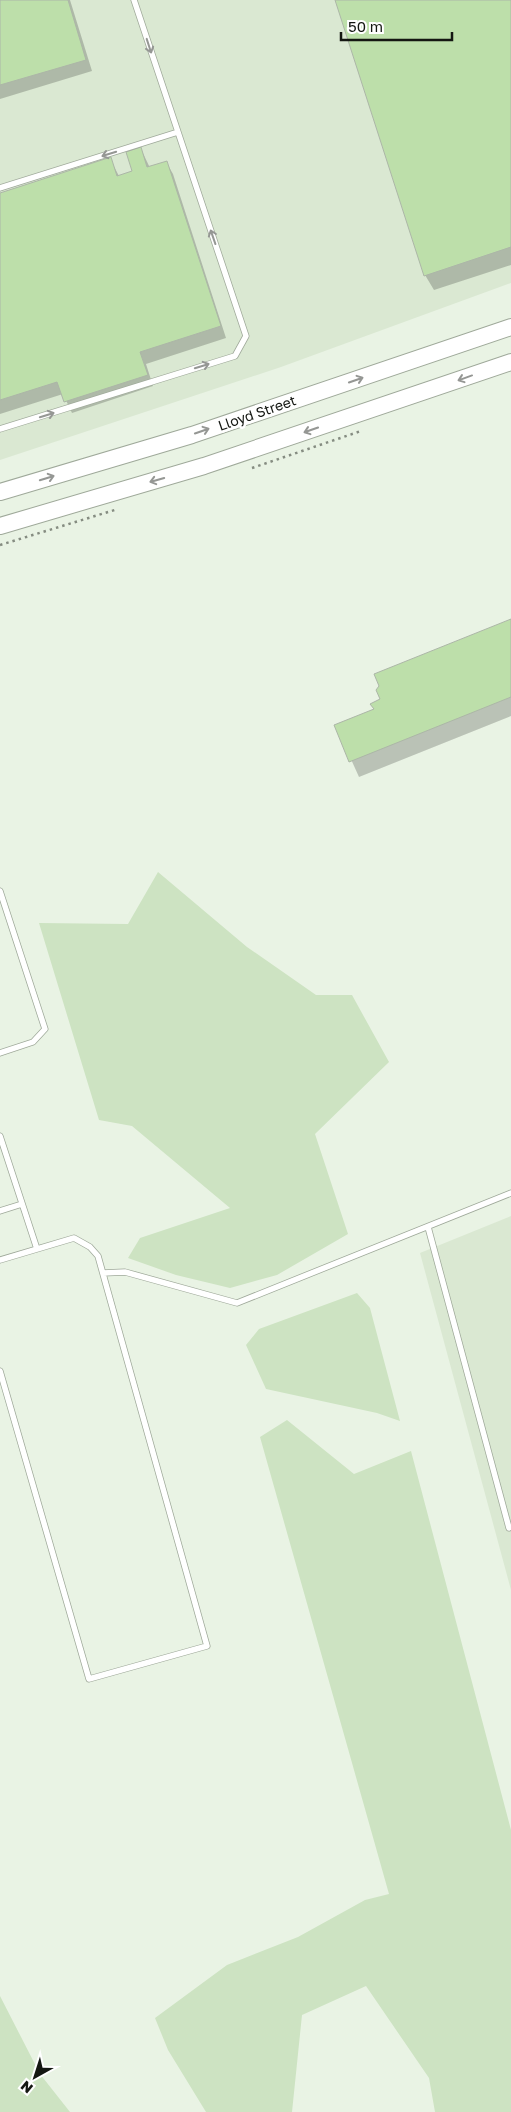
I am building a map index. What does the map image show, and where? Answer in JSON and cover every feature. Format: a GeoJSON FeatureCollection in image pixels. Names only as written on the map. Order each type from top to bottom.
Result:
{"type":"FeatureCollection","features":[{"type":"Feature","properties":{"kind":"main road","name":"Lloyd Street"},"geometry":{"type":"LineString","coordinates":[[0,492],[192,435],[511,327]]}},
{"type":"Feature","properties":{"kind":"main road"},"geometry":{"type":"LineString","coordinates":[[0,526],[204,466],[511,362]]}},
{"type":"Feature","properties":{"kind":"lane"},"geometry":{"type":"LineString","coordinates":[[0,429],[235,356],[246,336],[134,0]]}},
{"type":"Feature","properties":{"kind":"lane"},"geometry":{"type":"LineString","coordinates":[[0,188],[178,132]]}},
{"type":"Feature","properties":{"kind":"lane"},"geometry":{"type":"LineString","coordinates":[[0,891],[45,1029],[33,1042],[0,1053]]}},
{"type":"Feature","properties":{"kind":"lane"},"geometry":{"type":"LineString","coordinates":[[0,1136],[37,1249]]}},
{"type":"Feature","properties":{"kind":"lane"},"geometry":{"type":"LineString","coordinates":[[103,1273],[125,1272],[237,1302],[511,1193]]}},
{"type":"Feature","properties":{"kind":"lane"},"geometry":{"type":"LineString","coordinates":[[0,1211],[22,1204]]}},
{"type":"Feature","properties":{"kind":"lane"},"geometry":{"type":"LineString","coordinates":[[428,1227],[508,1528]]}},
{"type":"Feature","properties":{"kind":"lane"},"geometry":{"type":"LineString","coordinates":[[0,1260],[74,1238],[90,1247],[98,1256],[207,1646],[89,1679],[0,1371]]}},
{"type":"Feature","properties":{"kind":"shaded area"},"geometry":{"type":"Polygon","coordinates":[[[0,0],[511,0],[511,283],[281,367],[0,460],[0,0]]]}},
{"type":"Feature","properties":{"kind":"shaded area"},"geometry":{"type":"Polygon","coordinates":[[[158,872],[247,947],[316,995],[352,995],[389,1062],[315,1134],[348,1234],[277,1275],[230,1288],[176,1275],[128,1258],[140,1238],[230,1208],[132,1126],[99,1120],[39,923],[128,924],[158,872]]]}},
{"type":"Feature","properties":{"kind":"shaded area"},"geometry":{"type":"Polygon","coordinates":[[[511,1216],[511,1590],[420,1253],[511,1216]]]}},
{"type":"Feature","properties":{"kind":"shaded area"},"geometry":{"type":"Polygon","coordinates":[[[357,1293],[370,1308],[400,1421],[377,1413],[266,1389],[246,1345],[259,1329],[357,1293]]]}},
{"type":"Feature","properties":{"kind":"shaded area"},"geometry":{"type":"Polygon","coordinates":[[[287,1420],[354,1474],[411,1451],[511,1830],[511,2112],[435,2112],[429,2078],[366,1986],[302,2015],[292,2112],[206,2112],[168,2050],[155,2018],[227,1965],[298,1937],[365,1900],[389,1894],[260,1437],[287,1420]]]}},
{"type":"Feature","properties":{"kind":"shaded area"},"geometry":{"type":"Polygon","coordinates":[[[0,1996],[40,2074],[70,2112],[0,2112],[0,1996]]]}},
{"type":"Feature","properties":{"kind":"building"},"geometry":{"type":"Polygon","coordinates":[[[0,0],[68,0],[86,60],[0,85],[0,0]]]}},
{"type":"Feature","properties":{"kind":"building"},"geometry":{"type":"Polygon","coordinates":[[[335,0],[511,0],[511,247],[424,276],[335,0]]]}},
{"type":"Feature","properties":{"kind":"building"},"geometry":{"type":"Polygon","coordinates":[[[141,147],[147,167],[167,161],[221,326],[140,352],[148,375],[64,402],[57,382],[0,400],[0,193],[111,157],[117,176],[132,171],[126,152],[141,147]]]}},
{"type":"Feature","properties":{"kind":"building"},"geometry":{"type":"Polygon","coordinates":[[[511,619],[511,697],[349,762],[334,725],[374,709],[370,704],[380,699],[376,690],[379,686],[374,674],[511,619]]]}}]}
